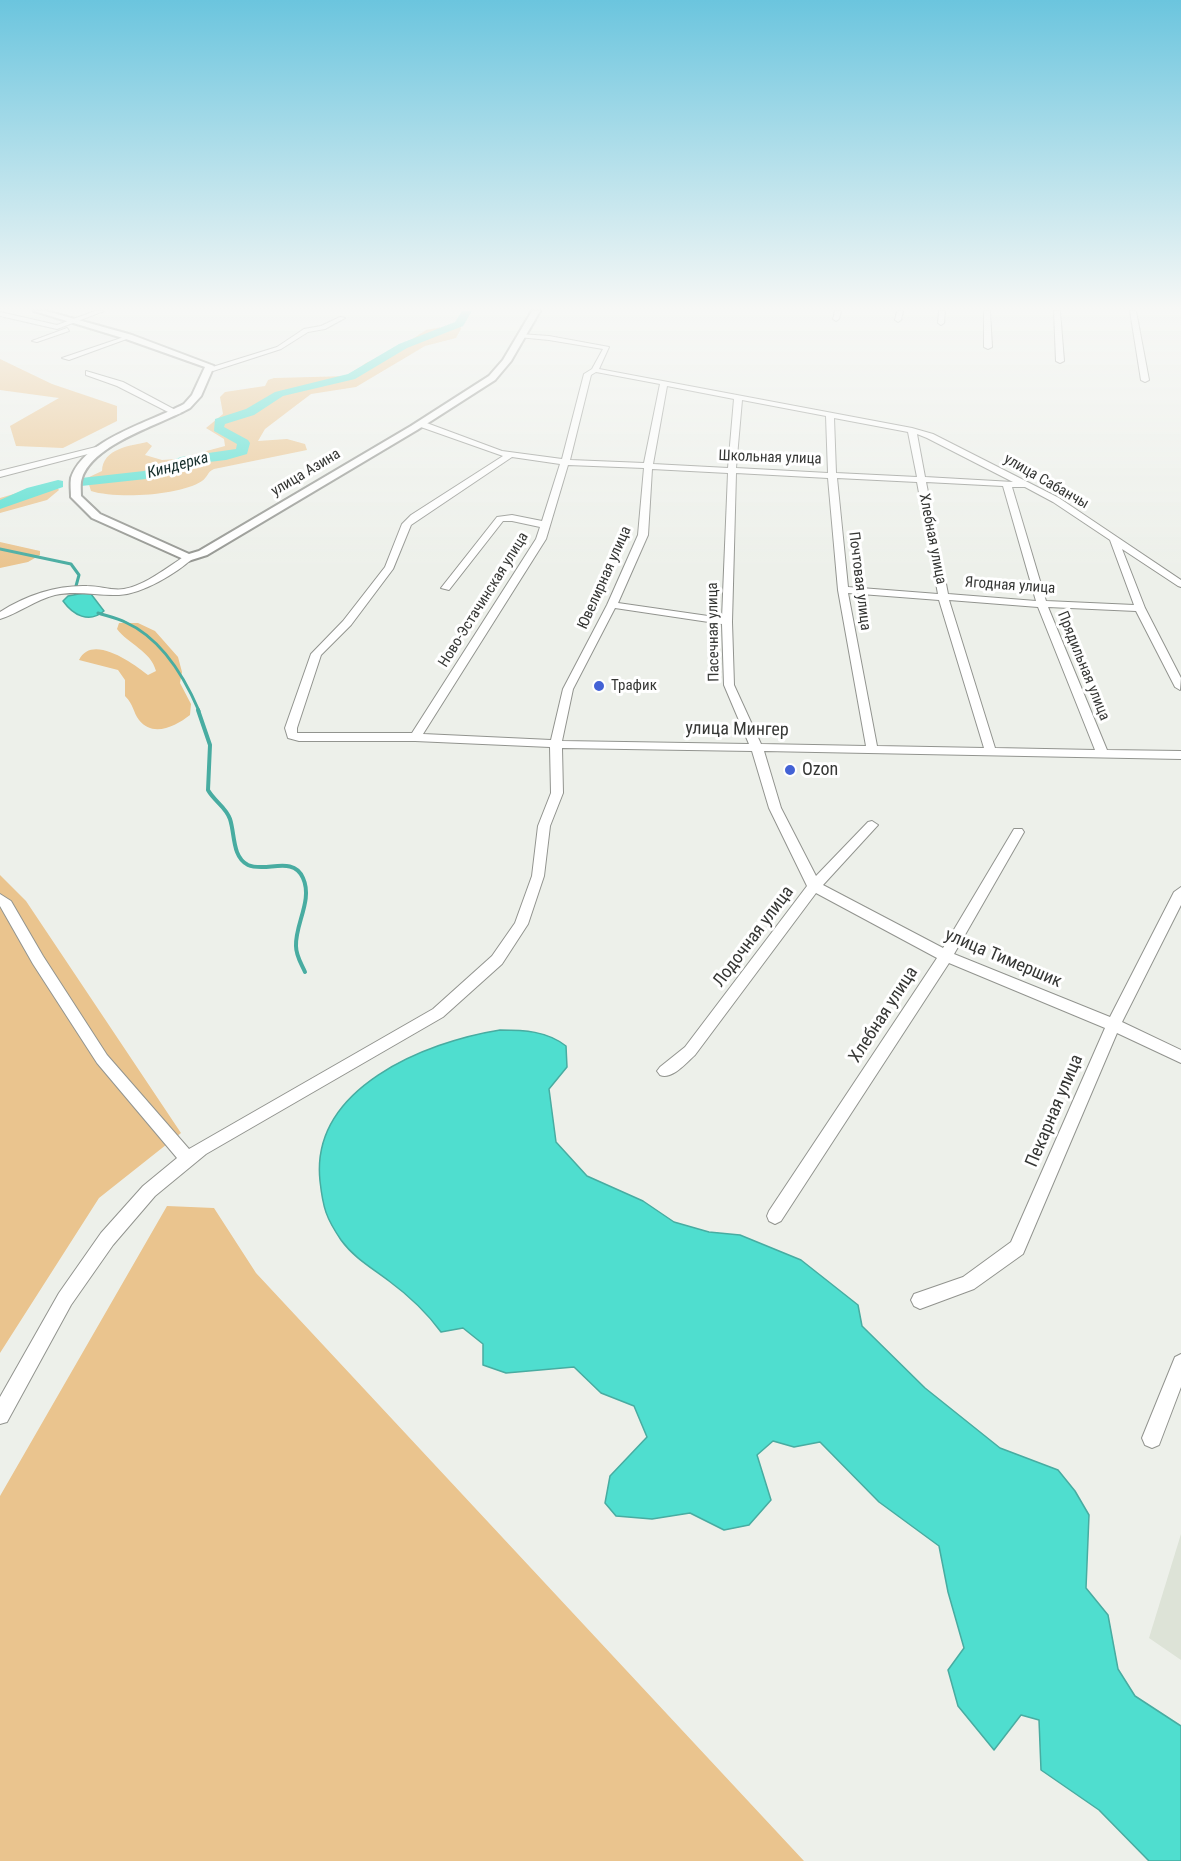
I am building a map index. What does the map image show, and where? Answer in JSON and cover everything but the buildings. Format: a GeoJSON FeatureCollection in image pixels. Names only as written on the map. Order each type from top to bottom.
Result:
{"type":"FeatureCollection","features":[{"type":"Feature","properties":{"kind":"street"},"geometry":{"type":"LineString","coordinates":[[147,398],[177,413]]}},
{"type":"Feature","properties":{"kind":"street"},"geometry":{"type":"LineString","coordinates":[[188,558],[96,516],[80,504],[74,488],[76,474],[90,456],[104,447],[177,413],[194,398]]}},
{"type":"Feature","properties":{"kind":"street","name":"улица Азина"},"geometry":{"type":"LineString","coordinates":[[188,558],[203,553],[461,398]]}},
{"type":"Feature","properties":{"kind":"street","name":"Ново-Эстачинская улица"},"geometry":{"type":"LineString","coordinates":[[416,737],[541,539],[566,462],[582,398]]}},
{"type":"Feature","properties":{"kind":"street","name":"Ювелирная улица"},"geometry":{"type":"LineString","coordinates":[[0,1414],[65,1299],[107,1239],[149,1191],[209,1144],[438,1013],[497,960],[520,924],[538,876],[544,826],[557,793],[556,744],[567,690],[612,605],[643,535],[648,466],[661,398]]}},
{"type":"Feature","properties":{"kind":"street","name":"Пасечная улица"},"geometry":{"type":"LineString","coordinates":[[738,398],[732,470],[727,622],[729,685],[757,748],[775,808],[814,886]]}},
{"type":"Feature","properties":{"kind":"street","name":"улица Сабанчы"},"geometry":{"type":"LineString","coordinates":[[742,398],[912,430],[930,436],[1056,500],[1181,584]]}},
{"type":"Feature","properties":{"kind":"street","name":"Почтовая улица"},"geometry":{"type":"LineString","coordinates":[[830,416],[832,473],[843,590],[872,748]]}},
{"type":"Feature","properties":{"kind":"street","name":"Школьная улица"},"geometry":{"type":"LineString","coordinates":[[421,424],[510,455],[566,462],[832,473],[1007,486],[1029,485]]}},
{"type":"Feature","properties":{"kind":"street","name":"Хлебная улица"},"geometry":{"type":"LineString","coordinates":[[912,430],[943,596],[990,750]]}},
{"type":"Feature","properties":{"kind":"street"},"geometry":{"type":"LineString","coordinates":[[0,474],[104,447]]}},
{"type":"Feature","properties":{"kind":"street","name":"улица Мингер"},"geometry":{"type":"LineString","coordinates":[[510,455],[420,513],[407,524],[390,567],[347,623],[316,654],[291,728],[292,735],[299,737],[416,737],[556,744],[1181,755]]}},
{"type":"Feature","properties":{"kind":"street","name":"Прядильная улица"},"geometry":{"type":"LineString","coordinates":[[1007,486],[1042,604],[1102,753]]}},
{"type":"Feature","properties":{"kind":"street"},"geometry":{"type":"LineString","coordinates":[[446,588],[500,519],[546,525]]}},
{"type":"Feature","properties":{"kind":"street"},"geometry":{"type":"LineString","coordinates":[[1114,539],[1140,608],[1180,687]]}},
{"type":"Feature","properties":{"kind":"street"},"geometry":{"type":"LineString","coordinates":[[0,616],[17,604],[54,593],[89,589],[125,592],[136,589],[188,558]]}},
{"type":"Feature","properties":{"kind":"street","name":"Ягодная улица"},"geometry":{"type":"LineString","coordinates":[[843,590],[1042,604],[1140,608]]}},
{"type":"Feature","properties":{"kind":"street"},"geometry":{"type":"LineString","coordinates":[[612,605],[727,622]]}},
{"type":"Feature","properties":{"kind":"street","name":"Лодочная улица"},"geometry":{"type":"LineString","coordinates":[[665,1071],[690,1051],[814,886],[872,825]]}},
{"type":"Feature","properties":{"kind":"street","name":"Хлебная улица"},"geometry":{"type":"LineString","coordinates":[[775,1216],[946,956],[1018,832]]}},
{"type":"Feature","properties":{"kind":"street","name":"улица Тимершик"},"geometry":{"type":"LineString","coordinates":[[814,886],[946,956],[1113,1025],[1181,1057]]}},
{"type":"Feature","properties":{"kind":"street","name":"Пекарная улица"},"geometry":{"type":"LineString","coordinates":[[920,1300],[968,1283],[1017,1248],[1113,1025],[1181,892]]}},
{"type":"Feature","properties":{"kind":"street"},"geometry":{"type":"LineString","coordinates":[[0,899],[6,904],[38,960],[102,1059],[188,1159]]}},
{"type":"Feature","properties":{"kind":"street"},"geometry":{"type":"LineString","coordinates":[[1152,1438],[1181,1363]]}},
{"type":"Feature","properties":{"kind":"shaded area"},"geometry":{"type":"Polygon","coordinates":[[[59,398],[93,398],[117,406],[117,421],[63,448],[16,446],[10,426],[59,398]]]}},
{"type":"Feature","properties":{"kind":"shaded area"},"geometry":{"type":"Polygon","coordinates":[[[220,398],[306,398],[265,429],[258,441],[287,439],[305,444],[307,450],[214,469],[202,481],[192,486],[163,493],[116,495],[91,491],[87,478],[102,471],[107,457],[118,449],[147,442],[152,446],[145,455],[162,460],[177,459],[225,446],[224,439],[206,428],[223,414],[220,398]]]}},
{"type":"Feature","properties":{"kind":"shaded area"},"geometry":{"type":"Polygon","coordinates":[[[38,487],[57,487],[59,490],[47,500],[0,513],[0,498],[38,487]]]}},
{"type":"Feature","properties":{"kind":"shaded area"},"geometry":{"type":"Polygon","coordinates":[[[0,542],[40,551],[40,555],[28,562],[0,568],[0,542]]]}},
{"type":"Feature","properties":{"kind":"shaded area"},"geometry":{"type":"Polygon","coordinates":[[[119,623],[138,623],[155,631],[178,657],[182,672],[180,683],[191,704],[190,715],[171,726],[151,728],[139,720],[125,696],[125,680],[118,670],[79,660],[85,652],[93,649],[103,650],[123,658],[148,675],[156,671],[149,658],[117,629],[119,623]]]}},
{"type":"Feature","properties":{"kind":"shaded area"},"geometry":{"type":"Polygon","coordinates":[[[0,875],[26,901],[181,1133],[99,1198],[0,1353],[0,875]]]}},
{"type":"Feature","properties":{"kind":"shaded area"},"geometry":{"type":"Polygon","coordinates":[[[167,1206],[214,1208],[256,1273],[804,1861],[0,1861],[0,1496],[167,1206]]]}},
{"type":"Feature","properties":{"kind":"shaded area"},"geometry":{"type":"Polygon","coordinates":[[[1181,1534],[1181,1660],[1149,1638],[1181,1534]]]}},
{"type":"Feature","properties":{"kind":"water"},"geometry":{"type":"Polygon","coordinates":[[[91,594],[104,611],[93,617],[82,616],[76,614],[63,601],[68,596],[91,594]]]}},
{"type":"Feature","properties":{"kind":"water"},"geometry":{"type":"Polygon","coordinates":[[[500,1030],[543,1034],[566,1046],[567,1067],[549,1089],[556,1142],[587,1176],[643,1201],[674,1222],[709,1232],[740,1235],[801,1260],[858,1305],[862,1326],[925,1388],[1000,1448],[1058,1470],[1075,1491],[1089,1515],[1086,1588],[1108,1615],[1118,1669],[1135,1696],[1181,1726],[1181,1861],[1149,1861],[1099,1810],[1041,1770],[1039,1720],[1021,1715],[994,1750],[958,1706],[948,1670],[964,1648],[948,1592],[939,1546],[879,1502],[820,1442],[794,1447],[773,1441],[757,1455],[771,1500],[749,1525],[724,1530],[690,1513],[652,1519],[616,1516],[605,1503],[610,1476],[647,1437],[634,1406],[601,1393],[574,1367],[506,1373],[483,1365],[483,1344],[463,1328],[441,1332],[410,1298],[346,1246],[329,1219],[324,1206],[320,1181],[322,1148],[333,1120],[353,1096],[378,1075],[407,1059],[470,1036],[500,1030]]]}},
{"type":"Feature","properties":{"kind":"waterway","name":"Киндерка"},"geometry":{"type":"LineString","coordinates":[[81,482],[146,475],[181,461],[226,456],[242,451],[244,443],[218,428],[219,422],[250,412],[273,398]]}},
{"type":"Feature","properties":{"kind":"waterway","name":"Киндерка"},"geometry":{"type":"LineString","coordinates":[[0,505],[32,491],[58,484]]}},
{"type":"Feature","properties":{"kind":"waterway"},"geometry":{"type":"LineString","coordinates":[[0,549],[71,564],[79,575],[76,586]]}},
{"type":"Feature","properties":{"kind":"waterway"},"geometry":{"type":"LineString","coordinates":[[98,613],[122,621],[150,638],[170,659],[199,711]]}},
{"type":"Feature","properties":{"kind":"waterway"},"geometry":{"type":"LineString","coordinates":[[198,710],[210,745],[208,790],[228,815],[239,857],[248,865],[255,867],[293,867],[303,878],[306,895],[296,946],[305,972]]}},
{"type":"Feature","properties":{"kind":"place","name":"Трафик"},"geometry":{"type":"Point","coordinates":[599,686]}},
{"type":"Feature","properties":{"kind":"place","name":"Ozon"},"geometry":{"type":"Point","coordinates":[790,770]}}]}
